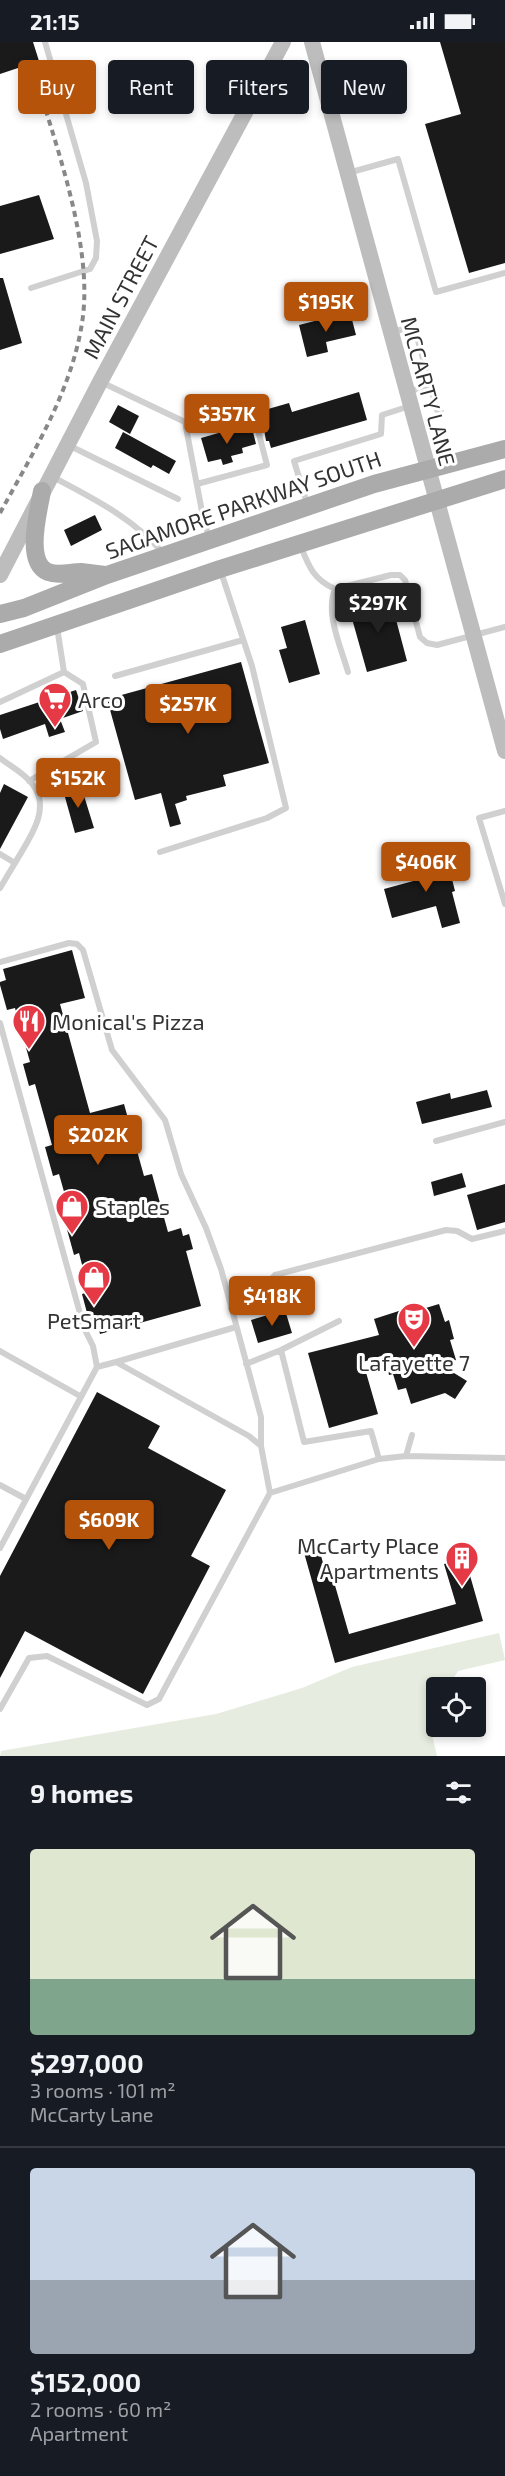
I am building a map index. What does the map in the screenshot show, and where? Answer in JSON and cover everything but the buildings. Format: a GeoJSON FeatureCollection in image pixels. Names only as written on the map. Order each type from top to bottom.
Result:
{"type":"FeatureCollection","features":[{"type":"Feature","properties":{"kind":"main road","name":"MAIN STREET"},"geometry":{"type":"LineString","coordinates":[[0,575],[67,444],[283,42]]}},
{"type":"Feature","properties":{"kind":"main road","name":"MCCARTY LANE"},"geometry":{"type":"LineString","coordinates":[[312,42],[504,746]]}},
{"type":"Feature","properties":{"kind":"main road","name":"SAGAMORE PARKWAY SOUTH"},"geometry":{"type":"LineString","coordinates":[[0,614],[24,608],[107,575],[374,484],[505,449]]}},
{"type":"Feature","properties":{"kind":"main road"},"geometry":{"type":"LineString","coordinates":[[0,644],[299,543],[505,479]]}},
{"type":"Feature","properties":{"kind":"main road"},"geometry":{"type":"LineString","coordinates":[[47,484],[34,540],[36,557],[42,567],[48,572],[107,575]]}},
{"type":"Feature","properties":{"kind":"lane"},"geometry":{"type":"LineString","coordinates":[[31,288],[90,269],[96,258],[97,241],[86,183],[45,42]]}},
{"type":"Feature","properties":{"kind":"lane"},"geometry":{"type":"LineString","coordinates":[[347,173],[398,159],[436,292],[505,273]]}},
{"type":"Feature","properties":{"kind":"lane"},"geometry":{"type":"LineString","coordinates":[[390,333],[414,326],[437,410],[441,412]]}},
{"type":"Feature","properties":{"kind":"lane"},"geometry":{"type":"LineString","coordinates":[[100,382],[185,422],[214,414],[255,419],[267,465],[197,484]]}},
{"type":"Feature","properties":{"kind":"lane"},"geometry":{"type":"LineString","coordinates":[[308,507],[294,461],[381,434],[382,415],[430,385]]}},
{"type":"Feature","properties":{"kind":"lane"},"geometry":{"type":"LineString","coordinates":[[185,422],[210,540]]}},
{"type":"Feature","properties":{"kind":"lane"},"geometry":{"type":"LineString","coordinates":[[67,444],[178,499]]}},
{"type":"Feature","properties":{"kind":"lane"},"geometry":{"type":"LineString","coordinates":[[47,484],[117,512],[148,536],[165,555]]}},
{"type":"Feature","properties":{"kind":"lane"},"geometry":{"type":"LineString","coordinates":[[299,543],[309,570],[316,578],[335,589],[391,575],[400,575],[405,580],[420,637],[427,643],[437,645],[505,627]]}},
{"type":"Feature","properties":{"kind":"lane"},"geometry":{"type":"LineString","coordinates":[[160,852],[267,818],[286,808],[252,666],[220,569]]}},
{"type":"Feature","properties":{"kind":"lane"},"geometry":{"type":"LineString","coordinates":[[335,589],[330,601],[348,672]]}},
{"type":"Feature","properties":{"kind":"lane"},"geometry":{"type":"LineString","coordinates":[[29,781],[96,742],[83,684],[64,672],[57,626]]}},
{"type":"Feature","properties":{"kind":"lane"},"geometry":{"type":"LineString","coordinates":[[115,676],[243,640]]}},
{"type":"Feature","properties":{"kind":"lane"},"geometry":{"type":"LineString","coordinates":[[0,702],[64,672]]}},
{"type":"Feature","properties":{"kind":"lane"},"geometry":{"type":"LineString","coordinates":[[0,758],[29,781],[41,800],[39,818],[0,888]]}},
{"type":"Feature","properties":{"kind":"lane"},"geometry":{"type":"LineString","coordinates":[[505,811],[479,818],[505,904]]}},
{"type":"Feature","properties":{"kind":"lane"},"geometry":{"type":"LineString","coordinates":[[0,854],[15,863]]}},
{"type":"Feature","properties":{"kind":"lane"},"geometry":{"type":"LineString","coordinates":[[0,962],[69,943],[77,944],[83,950],[112,1050],[165,1120],[181,1174],[206,1228],[221,1269],[261,1417],[261,1446],[270,1493],[159,1699],[147,1705],[47,1656],[29,1658],[0,1709]]}},
{"type":"Feature","properties":{"kind":"lane"},"geometry":{"type":"LineString","coordinates":[[0,1023],[84,1328],[93,1346],[97,1367],[0,1548]]}},
{"type":"Feature","properties":{"kind":"lane"},"geometry":{"type":"LineString","coordinates":[[436,1141],[505,1122]]}},
{"type":"Feature","properties":{"kind":"lane"},"geometry":{"type":"LineString","coordinates":[[231,1308],[255,1298],[275,1275],[446,1230],[457,1231],[472,1239],[505,1231]]}},
{"type":"Feature","properties":{"kind":"lane"},"geometry":{"type":"LineString","coordinates":[[246,1364],[281,1350],[339,1321]]}},
{"type":"Feature","properties":{"kind":"lane"},"geometry":{"type":"LineString","coordinates":[[97,1367],[236,1327]]}},
{"type":"Feature","properties":{"kind":"lane"},"geometry":{"type":"LineString","coordinates":[[281,1350],[304,1442],[371,1431],[380,1459]]}},
{"type":"Feature","properties":{"kind":"lane"},"geometry":{"type":"LineString","coordinates":[[0,1351],[80,1396]]}},
{"type":"Feature","properties":{"kind":"lane"},"geometry":{"type":"LineString","coordinates":[[116,1362],[249,1436],[261,1446]]}},
{"type":"Feature","properties":{"kind":"lane"},"geometry":{"type":"LineString","coordinates":[[406,1455],[412,1435]]}},
{"type":"Feature","properties":{"kind":"lane"},"geometry":{"type":"LineString","coordinates":[[270,1493],[380,1459],[406,1455],[505,1458]]}},
{"type":"Feature","properties":{"kind":"lane"},"geometry":{"type":"LineString","coordinates":[[0,1485],[26,1499]]}},
{"type":"Feature","properties":{"kind":"shaded area"},"geometry":{"type":"Polygon","coordinates":[[[499,1633],[505,1660],[458,1671],[454,1677],[426,1677],[426,1737],[433,1737],[437,1756],[0,1756],[1,1751],[216,1714],[302,1688],[352,1667],[499,1633]]]}},
{"type":"Feature","properties":{"kind":"railway"},"geometry":{"type":"LineString","coordinates":[[0,513],[39,442],[62,393],[71,368],[83,316],[82,255],[77,223],[47,114]]}},
{"type":"Feature","properties":{"kind":"place","name":"Arco"},"geometry":{"type":"Point","coordinates":[55,728]}},
{"type":"Feature","properties":{"kind":"place","name":"Monical's Pizza"},"geometry":{"type":"Point","coordinates":[29,1050]}},
{"type":"Feature","properties":{"kind":"place","name":"Staples"},"geometry":{"type":"Point","coordinates":[72,1235]}},
{"type":"Feature","properties":{"kind":"place","name":"PetSmart"},"geometry":{"type":"Point","coordinates":[94,1306]}},
{"type":"Feature","properties":{"kind":"place","name":"Lafayette 7"},"geometry":{"type":"Point","coordinates":[414,1348]}},
{"type":"Feature","properties":{"kind":"place","name":"McCarty Place Apartments"},"geometry":{"type":"Point","coordinates":[462,1587]}}]}
